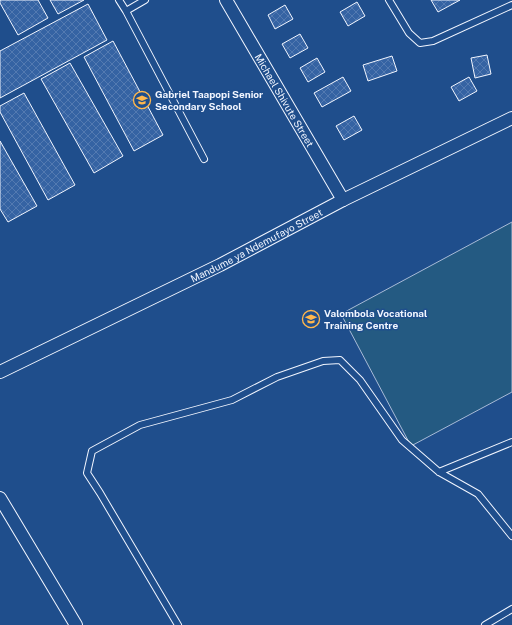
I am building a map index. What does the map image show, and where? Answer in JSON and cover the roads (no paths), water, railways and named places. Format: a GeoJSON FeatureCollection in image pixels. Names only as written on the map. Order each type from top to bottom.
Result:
{"type":"FeatureCollection","features":[{"type":"Feature","properties":{"kind":"street","name":"Michael Shivute Street"},"geometry":{"type":"LineString","coordinates":[[226,0],[343,200]]}},
{"type":"Feature","properties":{"kind":"street","name":"Mandume ya Ndemufayo Street"},"geometry":{"type":"LineString","coordinates":[[0,372],[220,265],[343,200],[512,118]]}},
{"type":"Feature","properties":{"kind":"street"},"geometry":{"type":"LineString","coordinates":[[0,498],[76,625]]}},
{"type":"Feature","properties":{"kind":"lane"},"geometry":{"type":"LineString","coordinates":[[119,0],[204,159]]}},
{"type":"Feature","properties":{"kind":"lane"},"geometry":{"type":"LineString","coordinates":[[126,11],[145,0]]}},
{"type":"Feature","properties":{"kind":"lane"},"geometry":{"type":"LineString","coordinates":[[390,0],[409,33],[420,43],[433,41],[512,5]]}},
{"type":"Feature","properties":{"kind":"lane"},"geometry":{"type":"LineString","coordinates":[[178,625],[87,473],[92,452],[140,425],[232,400],[277,377],[323,360],[340,360],[360,380],[402,440],[439,472],[478,494],[512,536]]}},
{"type":"Feature","properties":{"kind":"lane"},"geometry":{"type":"LineString","coordinates":[[439,472],[512,442]]}},
{"type":"Feature","properties":{"kind":"lane"},"geometry":{"type":"LineString","coordinates":[[485,625],[512,609]]}},
{"type":"Feature","properties":{"kind":"place","name":"Gabriel Taapopi Senior Secondary School"},"geometry":{"type":"Point","coordinates":[142,100]}},
{"type":"Feature","properties":{"kind":"place","name":"Valombola Vocational Training Centre"},"geometry":{"type":"Point","coordinates":[311,319]}}]}
